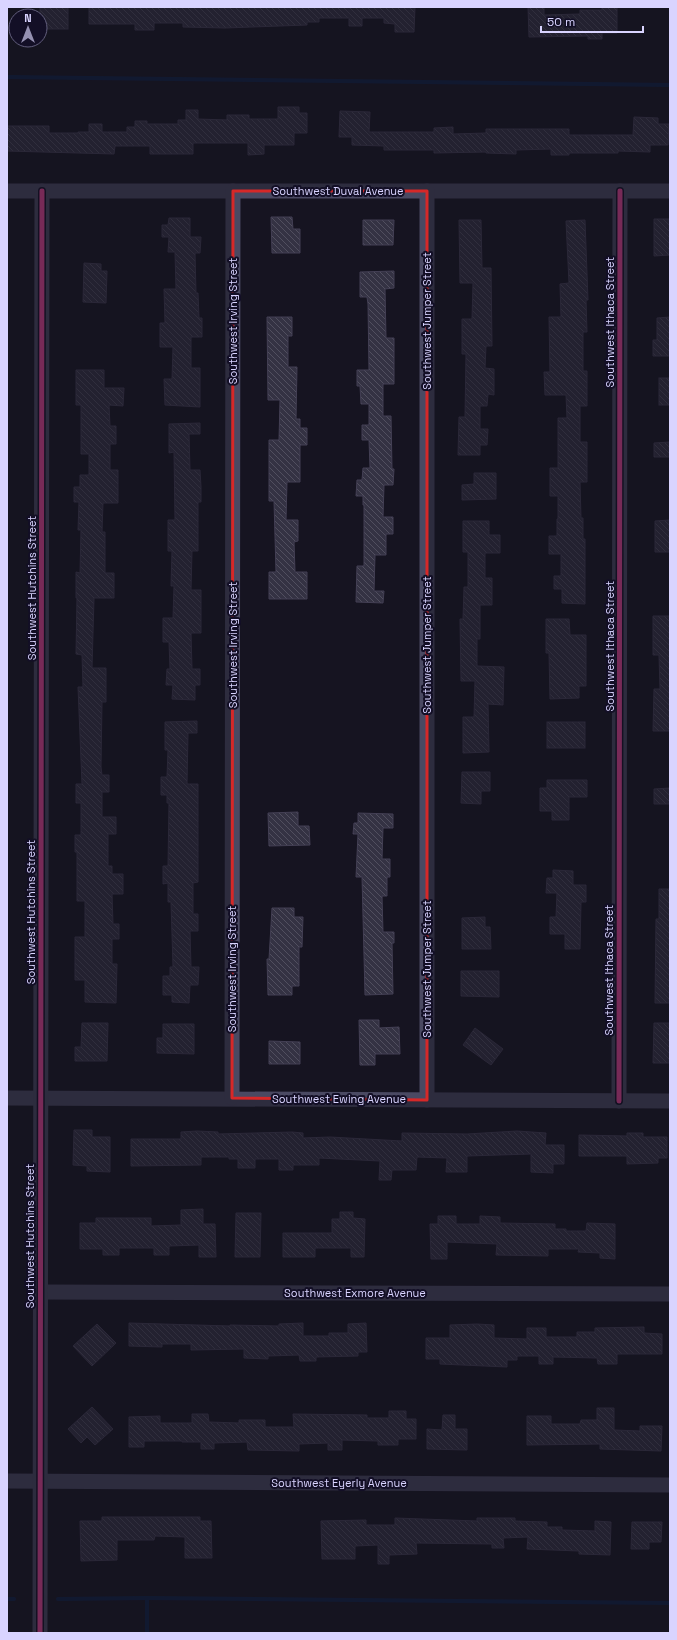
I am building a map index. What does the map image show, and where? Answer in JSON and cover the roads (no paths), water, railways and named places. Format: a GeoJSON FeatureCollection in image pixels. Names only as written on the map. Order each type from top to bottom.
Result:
{"type":"FeatureCollection","features":[{"type":"Feature","properties":{"kind":"street","name":"Southwest Duval Avenue"},"geometry":{"type":"LineString","coordinates":[[7,191],[670,191]]}},
{"type":"Feature","properties":{"kind":"street","name":"Southwest Hutchins Street"},"geometry":{"type":"LineString","coordinates":[[40,1633],[42,191]]}},
{"type":"Feature","properties":{"kind":"street","name":"Southwest Irving Street"},"geometry":{"type":"LineString","coordinates":[[232,1098],[233,191]]}},
{"type":"Feature","properties":{"kind":"street","name":"Southwest Jumper Street"},"geometry":{"type":"LineString","coordinates":[[427,191],[427,1100]]}},
{"type":"Feature","properties":{"kind":"street","name":"Southwest Ithaca Street"},"geometry":{"type":"LineString","coordinates":[[619,1101],[620,191]]}},
{"type":"Feature","properties":{"kind":"street","name":"Southwest Ewing Avenue"},"geometry":{"type":"LineString","coordinates":[[7,1098],[670,1101]]}},
{"type":"Feature","properties":{"kind":"street","name":"Southwest Exmore Avenue"},"geometry":{"type":"LineString","coordinates":[[40,1292],[670,1294]]}},
{"type":"Feature","properties":{"kind":"street","name":"Southwest Eyerly Avenue"},"geometry":{"type":"LineString","coordinates":[[7,1481],[670,1485]]}},
{"type":"Feature","properties":{"kind":"waterway"},"geometry":{"type":"LineString","coordinates":[[7,77],[670,85]]}},
{"type":"Feature","properties":{"kind":"waterway"},"geometry":{"type":"LineString","coordinates":[[147,1598],[147,1633]]}},
{"type":"Feature","properties":{"kind":"waterway"},"geometry":{"type":"LineString","coordinates":[[58,1599],[147,1598],[670,1603]]}},
{"type":"Feature","properties":{"kind":"waterway"},"geometry":{"type":"LineString","coordinates":[[7,1599],[14,1599]]}}]}
